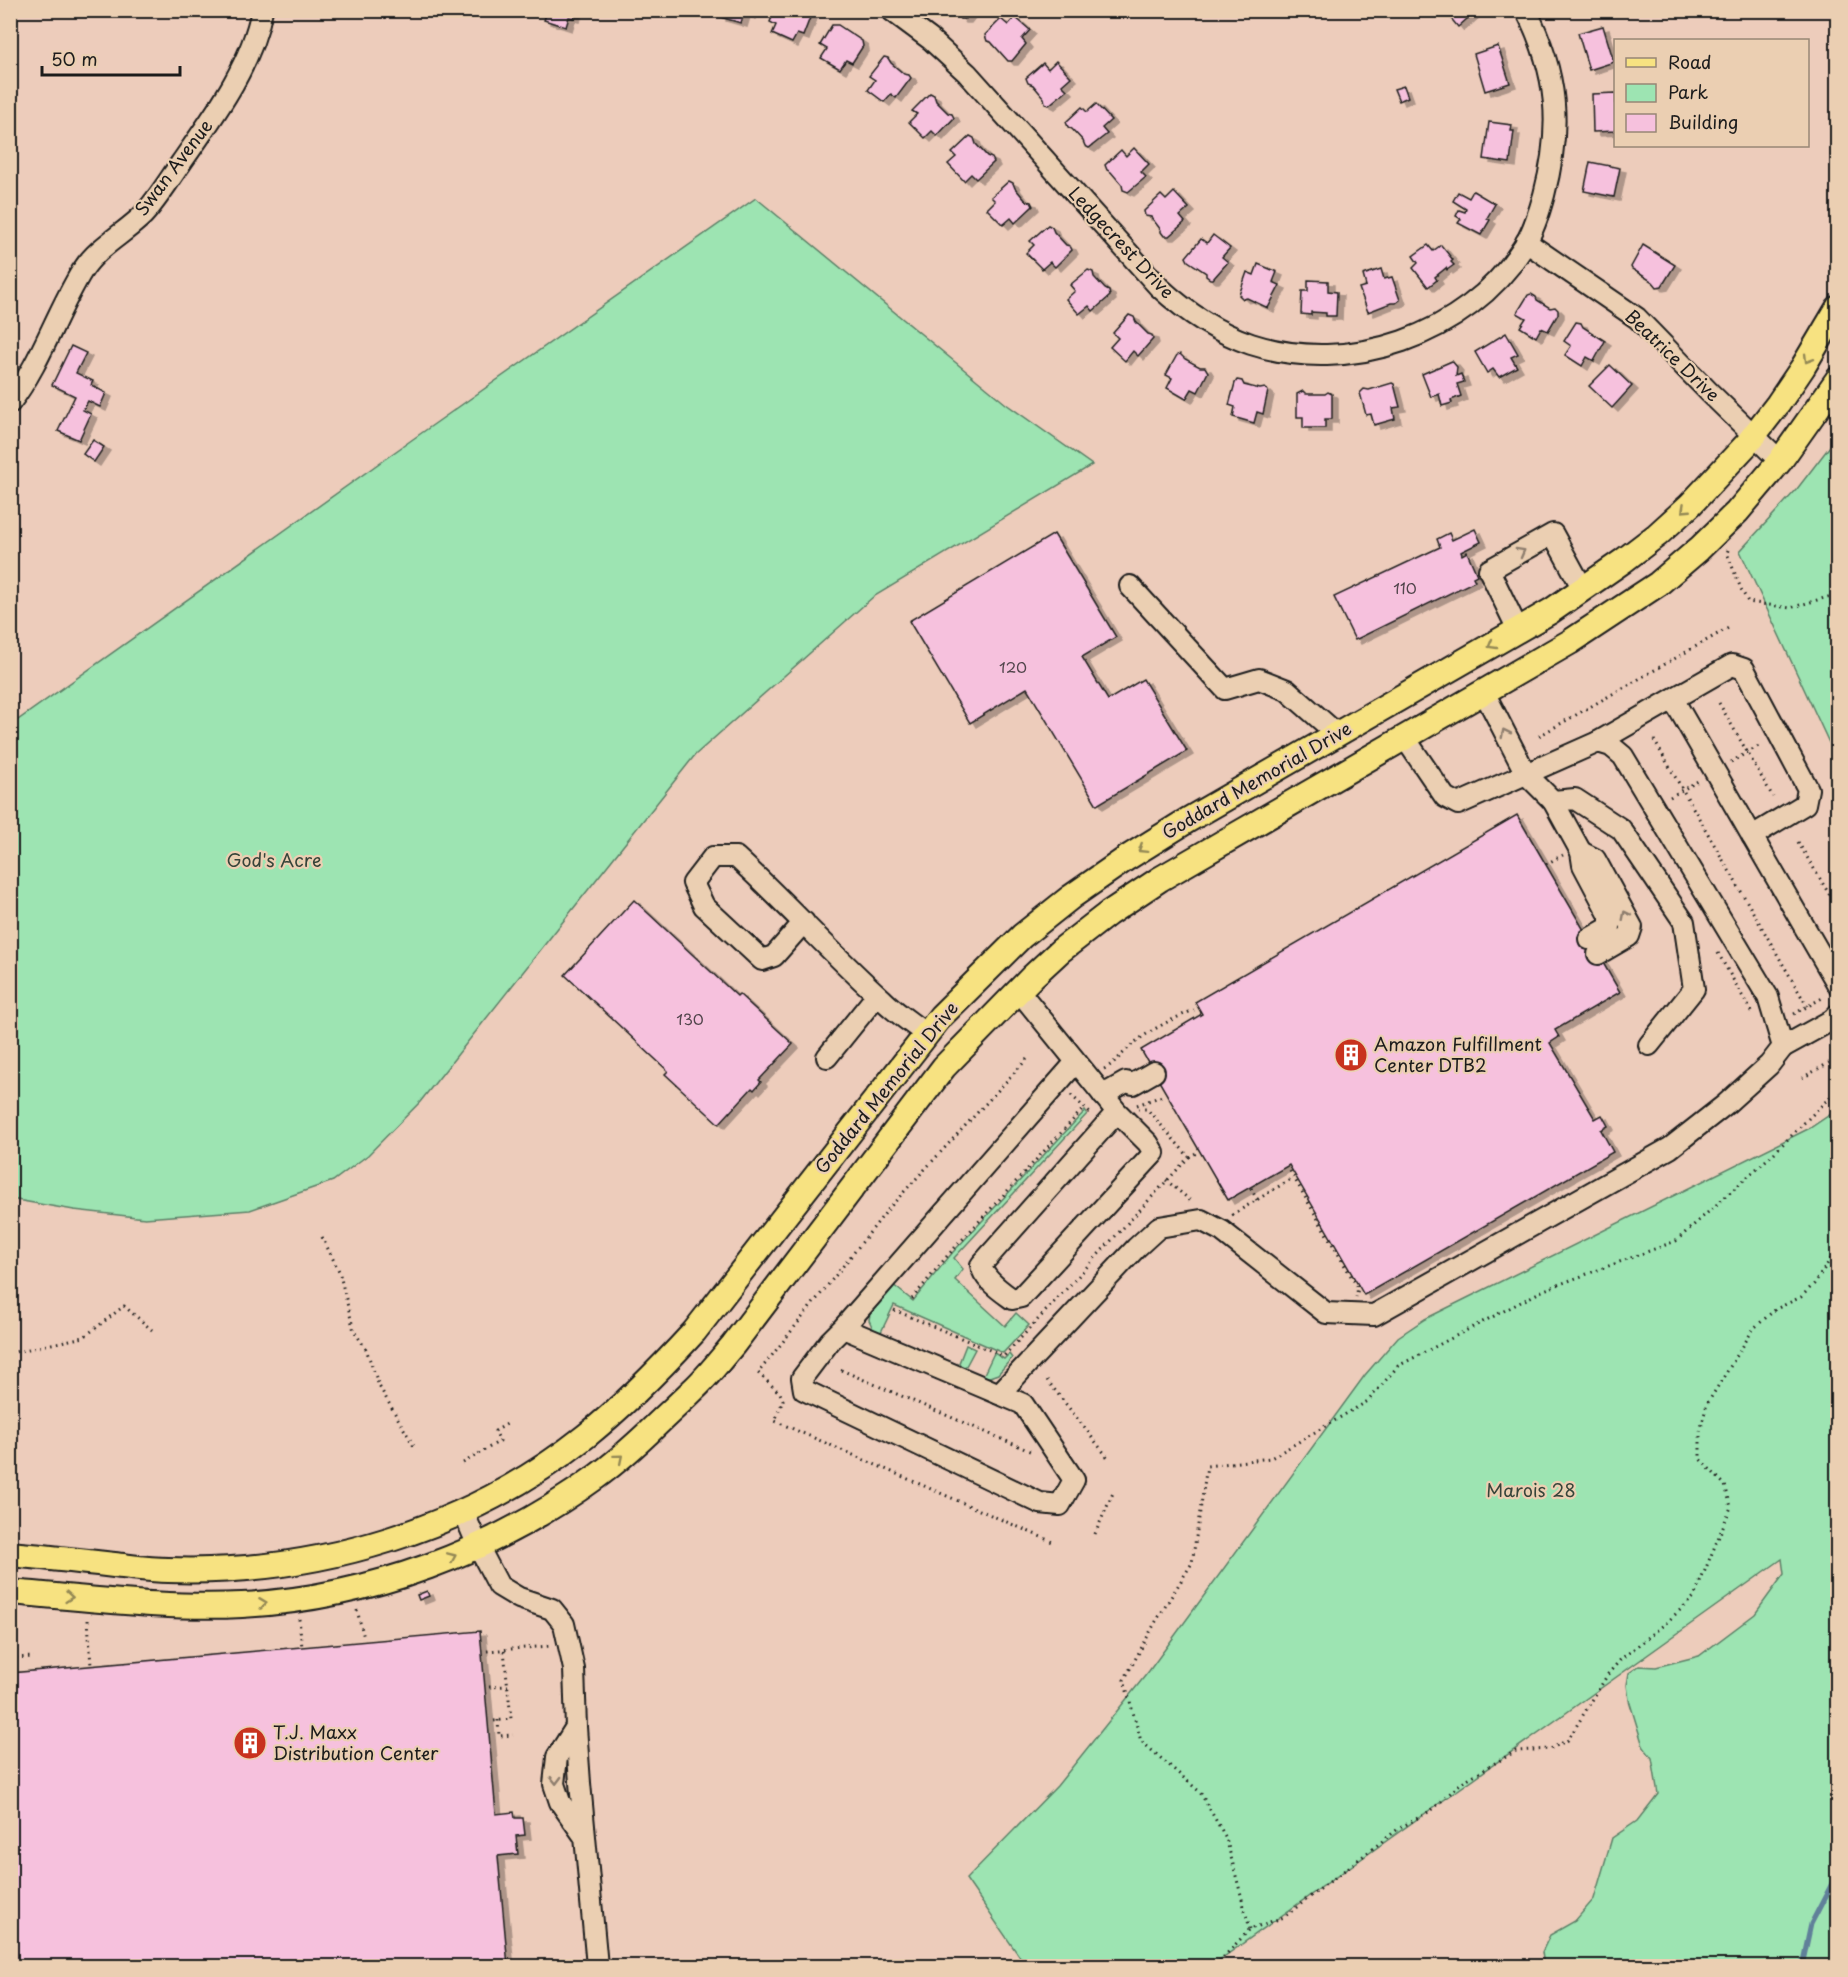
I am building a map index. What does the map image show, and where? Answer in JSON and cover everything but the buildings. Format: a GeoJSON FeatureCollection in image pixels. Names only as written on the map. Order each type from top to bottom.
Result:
{"type":"FeatureCollection","features":[{"type":"Feature","properties":{"kind":"main road","name":"Goddard Memorial Drive"},"geometry":{"type":"LineString","coordinates":[[10,1554],[167,1570],[257,1568],[307,1560],[375,1544],[463,1512],[556,1458],[616,1412],[656,1374],[694,1332],[941,1016],[1015,943],[1046,916],[1097,878],[1188,820],[1551,611],[1657,535],[1721,473],[1754,435],[1803,367],[1838,308]]}},
{"type":"Feature","properties":{"kind":"main road","name":"Goddard Memorial Drive"},"geometry":{"type":"LineString","coordinates":[[10,1592],[164,1605],[217,1606],[244,1605],[340,1592],[432,1566],[518,1527],[559,1503],[598,1476],[641,1440],[695,1389],[733,1345],[944,1067],[1060,951],[1135,895],[1570,642],[1658,584],[1737,512],[1780,461],[1838,379]]}},
{"type":"Feature","properties":{"kind":"street","name":"Swan Avenue"},"geometry":{"type":"LineString","coordinates":[[10,403],[30,374],[83,270],[95,255],[143,214],[204,130],[231,88],[252,46],[262,10]]}},
{"type":"Feature","properties":{"kind":"street","name":"Ledgecrest Drive"},"geometry":{"type":"LineString","coordinates":[[891,10],[930,39],[967,73],[1159,287],[1192,315],[1212,327],[1252,344],[1283,351],[1321,355],[1362,352],[1398,343],[1439,325],[1471,303],[1505,272],[1526,242],[1541,206],[1552,166],[1555,130],[1554,97],[1549,68],[1537,32],[1526,10]]}},
{"type":"Feature","properties":{"kind":"street","name":"Beatrice Drive"},"geometry":{"type":"LineString","coordinates":[[1526,242],[1637,318],[1780,461]]}},
{"type":"Feature","properties":{"kind":"street"},"geometry":{"type":"LineString","coordinates":[[1518,630],[1489,570],[1553,534],[1583,589]]}},
{"type":"Feature","properties":{"kind":"street"},"geometry":{"type":"LineString","coordinates":[[1130,586],[1224,689],[1259,679],[1287,690],[1337,734]]}},
{"type":"Feature","properties":{"kind":"street"},"geometry":{"type":"LineString","coordinates":[[1405,738],[1445,797],[1458,804],[1598,742],[1732,666],[1744,669],[1808,789],[1805,804],[1752,836]]}},
{"type":"Feature","properties":{"kind":"street"},"geometry":{"type":"LineString","coordinates":[[1484,692],[1526,774],[1553,801],[1574,856],[1583,865],[1610,916],[1610,927],[1594,947]]}},
{"type":"Feature","properties":{"kind":"street"},"geometry":{"type":"LineString","coordinates":[[1673,699],[1752,836],[1832,990]]}},
{"type":"Feature","properties":{"kind":"street"},"geometry":{"type":"LineString","coordinates":[[1598,742],[1611,746],[1623,756],[1768,997],[1783,1047]]}},
{"type":"Feature","properties":{"kind":"street"},"geometry":{"type":"LineString","coordinates":[[1553,801],[1575,799],[1621,829],[1684,922],[1694,989],[1649,1045]]}},
{"type":"Feature","properties":{"kind":"street"},"geometry":{"type":"LineString","coordinates":[[804,922],[774,956],[762,960],[704,906],[693,883],[713,857],[736,857],[804,922],[877,995],[927,1035]]}},
{"type":"Feature","properties":{"kind":"street"},"geometry":{"type":"LineString","coordinates":[[1019,991],[1103,1095],[1125,1109],[1154,1153],[1021,1297],[1012,1299],[982,1272],[981,1265],[1125,1109]]}},
{"type":"Feature","properties":{"kind":"street"},"geometry":{"type":"LineString","coordinates":[[827,1058],[877,995]]}},
{"type":"Feature","properties":{"kind":"street"},"geometry":{"type":"LineString","coordinates":[[999,1394],[1136,1248],[1159,1227],[1201,1220],[1222,1232],[1326,1313],[1374,1315],[1670,1148],[1726,1104],[1769,1065],[1783,1047],[1832,1020],[1838,1014]]}},
{"type":"Feature","properties":{"kind":"street"},"geometry":{"type":"LineString","coordinates":[[843,1328],[1023,1404],[1074,1480],[1060,1505],[1040,1503],[804,1390],[802,1378],[830,1341],[1076,1062]]}},
{"type":"Feature","properties":{"kind":"street"},"geometry":{"type":"LineString","coordinates":[[1103,1095],[1126,1082],[1133,1084],[1151,1066]]}},
{"type":"Feature","properties":{"kind":"street"},"geometry":{"type":"LineString","coordinates":[[463,1512],[499,1586],[519,1598],[552,1609],[564,1624],[574,1669],[584,1837],[597,1966]]}},
{"type":"Feature","properties":{"kind":"path"},"geometry":{"type":"LineString","coordinates":[[1732,544],[1727,553],[1748,602],[1790,608],[1838,594]]}},
{"type":"Feature","properties":{"kind":"path"},"geometry":{"type":"LineString","coordinates":[[1539,736],[1730,627]]}},
{"type":"Feature","properties":{"kind":"path"},"geometry":{"type":"LineString","coordinates":[[1719,703],[1773,797]]}},
{"type":"Feature","properties":{"kind":"path"},"geometry":{"type":"LineString","coordinates":[[1727,764],[1779,735]]}},
{"type":"Feature","properties":{"kind":"path"},"geometry":{"type":"LineString","coordinates":[[1654,740],[1808,1006]]}},
{"type":"Feature","properties":{"kind":"path"},"geometry":{"type":"LineString","coordinates":[[1663,801],[1703,777]]}},
{"type":"Feature","properties":{"kind":"path"},"geometry":{"type":"LineString","coordinates":[[1798,842],[1838,909]]}},
{"type":"Feature","properties":{"kind":"path"},"geometry":{"type":"LineString","coordinates":[[1546,864],[1563,855],[1574,856]]}},
{"type":"Feature","properties":{"kind":"path"},"geometry":{"type":"LineString","coordinates":[[1787,1018],[1832,990]]}},
{"type":"Feature","properties":{"kind":"path"},"geometry":{"type":"LineString","coordinates":[[1101,1070],[1113,1064],[1138,1040],[1172,1019],[1194,1011]]}},
{"type":"Feature","properties":{"kind":"path"},"geometry":{"type":"LineString","coordinates":[[1172,1019],[1176,1026]]}},
{"type":"Feature","properties":{"kind":"path"},"geometry":{"type":"LineString","coordinates":[[1802,1078],[1838,1058]]}},
{"type":"Feature","properties":{"kind":"path"},"geometry":{"type":"LineString","coordinates":[[1250,1929],[1226,1838],[1200,1792],[1141,1742],[1124,1680],[1155,1623],[1192,1563],[1207,1466],[1271,1458],[1368,1401],[1398,1366],[1544,1290],[1676,1241],[1774,1153],[1838,1089]]}},
{"type":"Feature","properties":{"kind":"path"},"geometry":{"type":"LineString","coordinates":[[1067,1092],[1091,1115]]}},
{"type":"Feature","properties":{"kind":"path"},"geometry":{"type":"LineString","coordinates":[[1125,1109],[1165,1095]]}},
{"type":"Feature","properties":{"kind":"path"},"geometry":{"type":"LineString","coordinates":[[912,1299],[948,1255],[1084,1108]]}},
{"type":"Feature","properties":{"kind":"path"},"geometry":{"type":"LineString","coordinates":[[1189,1157],[1198,1152]]}},
{"type":"Feature","properties":{"kind":"path"},"geometry":{"type":"LineString","coordinates":[[1290,1171],[1358,1288],[1349,1314]]}},
{"type":"Feature","properties":{"kind":"path"},"geometry":{"type":"LineString","coordinates":[[1230,1216],[1292,1179]]}},
{"type":"Feature","properties":{"kind":"path"},"geometry":{"type":"LineString","coordinates":[[1167,1180],[1189,1201],[1199,1205]]}},
{"type":"Feature","properties":{"kind":"path"},"geometry":{"type":"LineString","coordinates":[[1251,1188],[1257,1200]]}},
{"type":"Feature","properties":{"kind":"path"},"geometry":{"type":"LineString","coordinates":[[322,1237],[339,1271],[354,1330],[366,1349],[379,1386],[415,1448]]}},
{"type":"Feature","properties":{"kind":"path"},"geometry":{"type":"LineString","coordinates":[[1215,1966],[1250,1929],[1284,1917],[1398,1829],[1432,1810],[1461,1782],[1516,1752],[1550,1749],[1568,1740],[1608,1674],[1621,1659],[1665,1624],[1694,1597],[1731,1507],[1725,1485],[1700,1458],[1700,1432],[1707,1404],[1754,1328],[1776,1310],[1801,1297],[1814,1284],[1838,1248]]}},
{"type":"Feature","properties":{"kind":"path"},"geometry":{"type":"LineString","coordinates":[[10,1353],[84,1337],[124,1306],[152,1329]]}},
{"type":"Feature","properties":{"kind":"path"},"geometry":{"type":"LineString","coordinates":[[841,1370],[1034,1453]]}},
{"type":"Feature","properties":{"kind":"path"},"geometry":{"type":"LineString","coordinates":[[1047,1380],[1109,1459]]}},
{"type":"Feature","properties":{"kind":"path"},"geometry":{"type":"LineString","coordinates":[[463,1463],[500,1441],[495,1431],[507,1424]]}},
{"type":"Feature","properties":{"kind":"path"},"geometry":{"type":"LineString","coordinates":[[1095,1534],[1113,1493]]}},
{"type":"Feature","properties":{"kind":"path"},"geometry":{"type":"LineString","coordinates":[[298,1598],[302,1647]]}},
{"type":"Feature","properties":{"kind":"path"},"geometry":{"type":"LineString","coordinates":[[91,1599],[88,1620],[91,1666]]}},
{"type":"Feature","properties":{"kind":"path"},"geometry":{"type":"LineString","coordinates":[[357,1610],[364,1638]]}},
{"type":"Feature","properties":{"kind":"path"},"geometry":{"type":"LineString","coordinates":[[488,1651],[557,1645]]}},
{"type":"Feature","properties":{"kind":"path"},"geometry":{"type":"LineString","coordinates":[[504,1650],[511,1719],[496,1720],[500,1736],[513,1735]]}},
{"type":"Feature","properties":{"kind":"path"},"geometry":{"type":"LineString","coordinates":[[10,1658],[34,1657]]}},
{"type":"Feature","properties":{"kind":"path"},"geometry":{"type":"LineString","coordinates":[[489,1687],[508,1686]]}},
{"type":"Feature","properties":{"kind":"green space","name":"God's Acre"},"geometry":{"type":"Polygon","coordinates":[[[756,198],[1006,404],[1092,465],[873,597],[695,755],[420,1102],[368,1155],[333,1181],[250,1210],[145,1218],[74,1210],[11,1199],[11,725],[756,198]]]}},
{"type":"Feature","properties":{"kind":"green space"},"geometry":{"type":"Polygon","coordinates":[[[1837,437],[1837,760],[1740,551],[1797,489],[1837,437]]]}},
{"type":"Feature","properties":{"kind":"green space","name":"Marois 28"},"geometry":{"type":"Polygon","coordinates":[[[1837,1110],[1837,1966],[1544,1966],[1542,1952],[1550,1935],[1575,1921],[1594,1899],[1612,1838],[1637,1821],[1658,1794],[1652,1758],[1643,1746],[1629,1700],[1627,1685],[1629,1673],[1639,1666],[1656,1667],[1699,1656],[1755,1614],[1784,1574],[1782,1559],[1211,1966],[1026,1966],[966,1879],[1057,1786],[1149,1671],[1365,1375],[1398,1337],[1425,1319],[1810,1128],[1837,1110]]]}},
{"type":"Feature","properties":{"kind":"green space"},"geometry":{"type":"Polygon","coordinates":[[[1085,1111],[1087,1114],[954,1258],[963,1269],[955,1280],[1005,1326],[1016,1313],[1029,1325],[1003,1353],[894,1305],[881,1332],[873,1329],[869,1320],[870,1314],[892,1284],[913,1301],[953,1252],[1085,1111]]]}},
{"type":"Feature","properties":{"kind":"green space"},"geometry":{"type":"Polygon","coordinates":[[[966,1345],[975,1349],[966,1366],[962,1368],[959,1363],[966,1345]]]}},
{"type":"Feature","properties":{"kind":"green space"},"geometry":{"type":"Polygon","coordinates":[[[994,1353],[1004,1359],[1009,1354],[1012,1358],[998,1374],[984,1379],[983,1376],[994,1353]]]}},
{"type":"Feature","properties":{"kind":"waterway"},"geometry":{"type":"LineString","coordinates":[[1802,1966],[1811,1924],[1838,1872]]}},
{"type":"Feature","properties":{"kind":"place","name":"Amazon Fulfillment Center DTB2"},"geometry":{"type":"Point","coordinates":[1351,1055]}},
{"type":"Feature","properties":{"kind":"place","name":"T.J. Maxx Distribution Center"},"geometry":{"type":"Point","coordinates":[250,1743]}}]}
